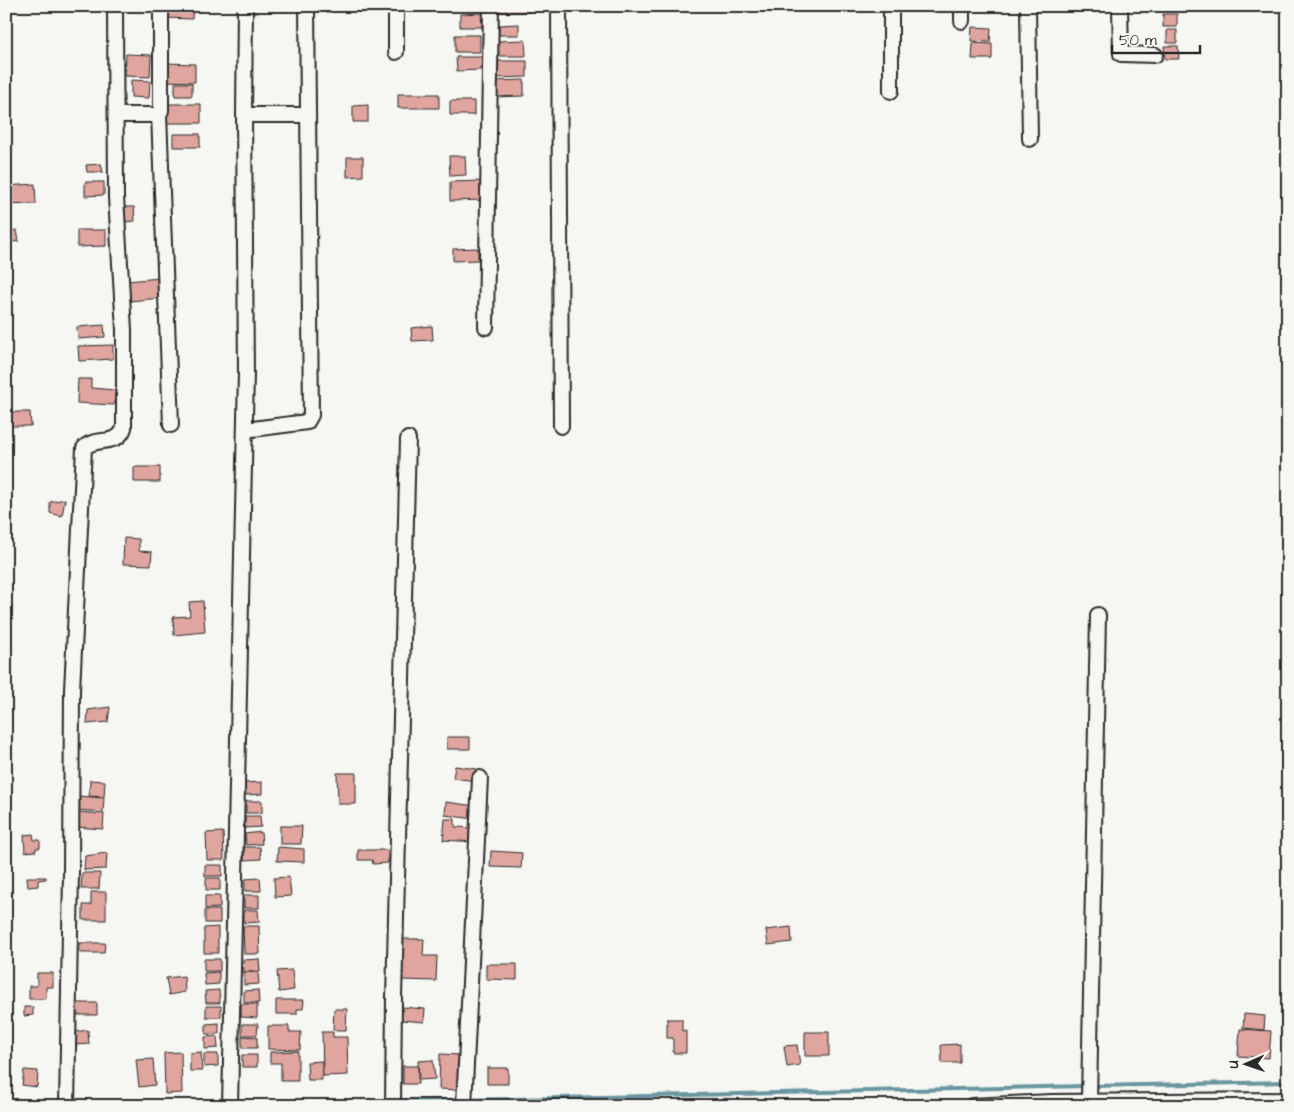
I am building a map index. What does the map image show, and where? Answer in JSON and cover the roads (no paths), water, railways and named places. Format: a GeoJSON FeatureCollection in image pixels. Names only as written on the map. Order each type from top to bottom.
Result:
{"type":"FeatureCollection","features":[{"type":"Feature","properties":{"kind":"street"},"geometry":{"type":"LineString","coordinates":[[67,1100],[72,690],[84,448],[88,444],[118,438],[124,428],[124,330],[116,197],[115,6]]}},
{"type":"Feature","properties":{"kind":"street"},"geometry":{"type":"LineString","coordinates":[[161,6],[161,105],[159,114],[170,425]]}},
{"type":"Feature","properties":{"kind":"street"},"geometry":{"type":"LineString","coordinates":[[230,1100],[246,373],[245,6]]}},
{"type":"Feature","properties":{"kind":"street"},"geometry":{"type":"LineString","coordinates":[[245,430],[307,422],[311,415],[307,6]]}},
{"type":"Feature","properties":{"kind":"street"},"geometry":{"type":"LineString","coordinates":[[396,6],[396,52]]}},
{"type":"Feature","properties":{"kind":"street"},"geometry":{"type":"LineString","coordinates":[[486,327],[491,6]]}},
{"type":"Feature","properties":{"kind":"street"},"geometry":{"type":"LineString","coordinates":[[558,6],[560,426]]}},
{"type":"Feature","properties":{"kind":"street"},"geometry":{"type":"LineString","coordinates":[[891,6],[891,91]]}},
{"type":"Feature","properties":{"kind":"street"},"geometry":{"type":"LineString","coordinates":[[962,6],[962,21]]}},
{"type":"Feature","properties":{"kind":"street"},"geometry":{"type":"LineString","coordinates":[[1028,6],[1030,139]]}},
{"type":"Feature","properties":{"kind":"street"},"geometry":{"type":"LineString","coordinates":[[1120,6],[1121,54],[1155,55]]}},
{"type":"Feature","properties":{"kind":"street"},"geometry":{"type":"LineString","coordinates":[[116,115],[159,114]]}},
{"type":"Feature","properties":{"kind":"street"},"geometry":{"type":"LineString","coordinates":[[244,115],[308,115]]}},
{"type":"Feature","properties":{"kind":"street"},"geometry":{"type":"LineString","coordinates":[[393,1106],[408,439]]}},
{"type":"Feature","properties":{"kind":"street"},"geometry":{"type":"LineString","coordinates":[[1089,1098],[1098,615]]}},
{"type":"Feature","properties":{"kind":"street"},"geometry":{"type":"LineString","coordinates":[[464,1099],[480,778]]}},
{"type":"Feature","properties":{"kind":"street"},"geometry":{"type":"LineString","coordinates":[[972,1106],[1051,1104],[1089,1098],[1126,1104],[1283,1102]]}},
{"type":"Feature","properties":{"kind":"waterway"},"geometry":{"type":"LineString","coordinates":[[1093,1086],[1288,1082]]}},
{"type":"Feature","properties":{"kind":"waterway"},"geometry":{"type":"LineString","coordinates":[[468,1100],[1086,1086]]}},
{"type":"Feature","properties":{"kind":"waterway"},"geometry":{"type":"LineString","coordinates":[[249,1106],[461,1100]]}}]}
